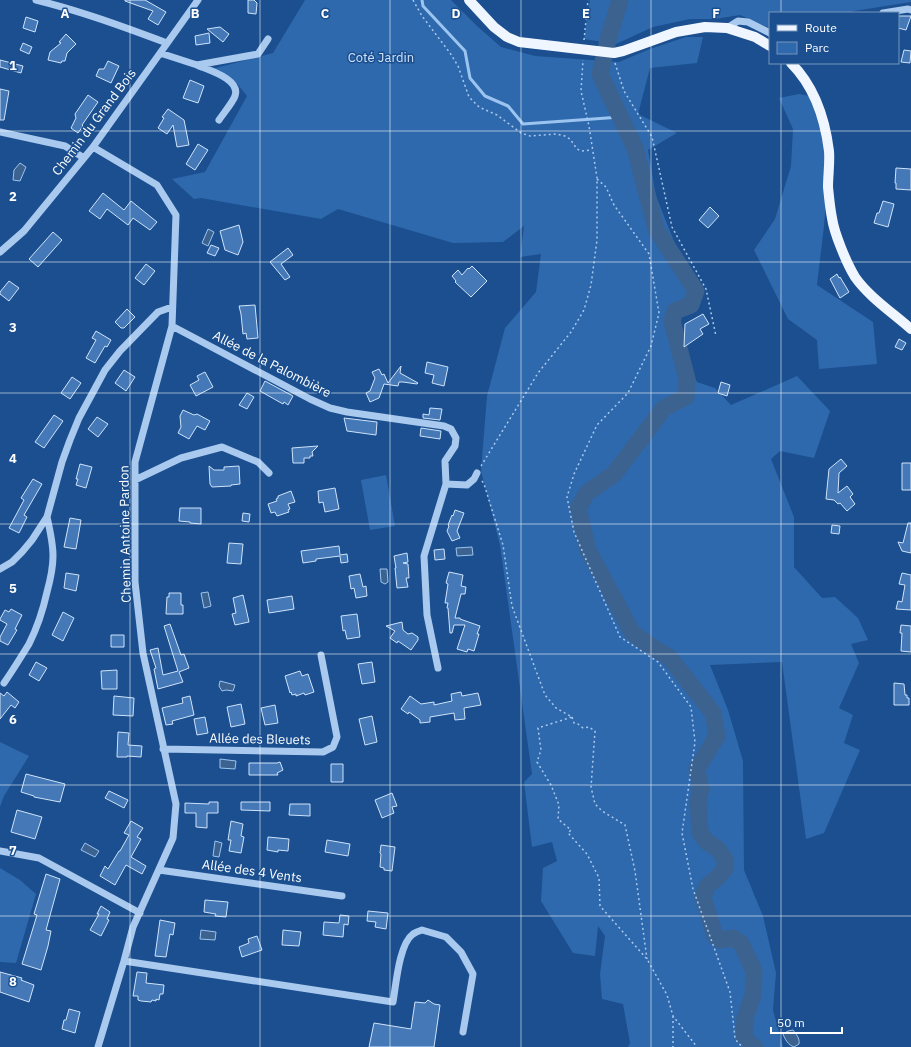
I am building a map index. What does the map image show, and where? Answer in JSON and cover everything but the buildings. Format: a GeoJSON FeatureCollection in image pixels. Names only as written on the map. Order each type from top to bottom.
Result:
{"type":"FeatureCollection","features":[{"type":"Feature","properties":{"kind":"main road"},"geometry":{"type":"LineString","coordinates":[[469,0],[494,28],[507,37],[519,42],[614,53],[676,32],[705,27],[727,28],[755,37],[769,45]]}},
{"type":"Feature","properties":{"kind":"main road"},"geometry":{"type":"LineString","coordinates":[[792,64],[799,71],[815,97],[824,126],[829,152],[828,189],[832,220],[841,249],[855,277],[873,297],[911,329]]}},
{"type":"Feature","properties":{"kind":"street"},"geometry":{"type":"LineString","coordinates":[[36,0],[109,21],[167,43]]}},
{"type":"Feature","properties":{"kind":"street","name":"Chemin du Grand Bois"},"geometry":{"type":"LineString","coordinates":[[0,252],[24,231],[93,147],[198,0]]}},
{"type":"Feature","properties":{"kind":"street"},"geometry":{"type":"LineString","coordinates":[[888,12],[908,9],[911,10]]}},
{"type":"Feature","properties":{"kind":"street"},"geometry":{"type":"LineString","coordinates":[[727,28],[738,21],[748,22],[769,32]]}},
{"type":"Feature","properties":{"kind":"street"},"geometry":{"type":"LineString","coordinates":[[197,65],[258,54],[268,38]]}},
{"type":"Feature","properties":{"kind":"street"},"geometry":{"type":"LineString","coordinates":[[160,53],[197,65],[229,80],[234,85],[236,91],[235,97],[219,120]]}},
{"type":"Feature","properties":{"kind":"street"},"geometry":{"type":"LineString","coordinates":[[0,132],[65,146],[84,158]]}},
{"type":"Feature","properties":{"kind":"street","name":"Chemin Antoine Pardon"},"geometry":{"type":"LineString","coordinates":[[93,147],[157,185],[176,215],[172,326],[134,462],[135,582],[143,653],[176,804],[173,838],[133,927],[98,1047]]}},
{"type":"Feature","properties":{"kind":"street"},"geometry":{"type":"LineString","coordinates":[[0,569],[12,562],[22,552],[47,517],[62,462],[70,440],[79,418],[105,370],[120,350],[158,312],[172,307]]}},
{"type":"Feature","properties":{"kind":"street","name":"Allée de la Palombière"},"geometry":{"type":"LineString","coordinates":[[172,326],[310,399],[330,408],[347,412],[444,426],[451,429],[456,438],[455,446],[446,461],[446,484],[424,556],[427,615],[438,668]]}},
{"type":"Feature","properties":{"kind":"street"},"geometry":{"type":"LineString","coordinates":[[134,480],[181,458],[222,447],[258,462],[270,473]]}},
{"type":"Feature","properties":{"kind":"street"},"geometry":{"type":"LineString","coordinates":[[446,484],[467,484],[474,478],[477,472]]}},
{"type":"Feature","properties":{"kind":"street"},"geometry":{"type":"LineString","coordinates":[[4,683],[30,643],[45,602],[50,582],[53,556],[47,517]]}},
{"type":"Feature","properties":{"kind":"street","name":"Allée des Bleuets"},"geometry":{"type":"LineString","coordinates":[[163,748],[323,752],[328,750],[333,747],[337,737],[321,656]]}},
{"type":"Feature","properties":{"kind":"street"},"geometry":{"type":"LineString","coordinates":[[0,851],[40,858],[140,913]]}},
{"type":"Feature","properties":{"kind":"street","name":"Allée des 4 Vents"},"geometry":{"type":"LineString","coordinates":[[159,870],[342,896]]}},
{"type":"Feature","properties":{"kind":"street"},"geometry":{"type":"LineString","coordinates":[[124,961],[393,1002],[402,952],[406,942],[413,934],[422,930],[446,938],[462,952],[473,974],[463,1032]]}},
{"type":"Feature","properties":{"kind":"path"},"geometry":{"type":"LineString","coordinates":[[413,0],[422,16],[450,53],[458,66],[469,97],[479,107],[497,115],[520,133],[530,136],[556,134],[565,136],[570,139],[577,149],[581,151],[592,150]]}},
{"type":"Feature","properties":{"kind":"path"},"geometry":{"type":"LineString","coordinates":[[588,0],[586,50],[584,56],[581,91],[589,126],[597,178],[596,240],[591,285],[584,310],[571,332],[538,373],[477,472],[484,484],[503,545],[512,606],[545,695],[556,708],[572,717],[574,723],[583,728],[589,727],[595,731],[591,787],[595,804],[602,811],[625,825],[635,871],[647,959]]}},
{"type":"Feature","properties":{"kind":"path"},"geometry":{"type":"LineString","coordinates":[[614,53],[613,58],[624,91],[652,137],[672,227],[706,289],[716,336]]}},
{"type":"Feature","properties":{"kind":"path"},"geometry":{"type":"LineString","coordinates":[[597,178],[606,187],[614,205],[649,254],[659,313],[651,346],[628,393],[597,425],[574,474],[567,497],[574,532],[620,637],[658,662],[691,707],[695,742],[682,833],[693,889],[730,992],[735,1038],[743,1047]]}},
{"type":"Feature","properties":{"kind":"path"},"geometry":{"type":"LineString","coordinates":[[572,717],[538,728],[541,750],[537,762],[551,785],[559,805],[558,819],[571,830],[568,833],[587,854],[599,878],[600,906],[647,959],[667,994],[673,1016],[673,1047]]}},
{"type":"Feature","properties":{"kind":"path"},"geometry":{"type":"LineString","coordinates":[[673,1016],[697,1047]]}},
{"type":"Feature","properties":{"kind":"green space","name":"Coté Jardin"},"geometry":{"type":"Polygon","coordinates":[[[305,0],[451,0],[501,47],[535,56],[619,62],[650,49],[686,37],[703,37],[697,63],[650,68],[638,114],[677,133],[648,150],[656,196],[685,269],[696,291],[679,310],[671,324],[697,382],[715,388],[731,405],[797,376],[830,411],[814,458],[780,451],[771,459],[794,517],[794,567],[822,598],[835,597],[858,618],[868,640],[851,644],[859,663],[839,708],[853,715],[844,743],[860,750],[824,833],[806,839],[782,662],[710,665],[728,710],[743,761],[744,870],[763,916],[776,973],[773,1010],[783,1047],[628,1047],[630,1043],[623,1004],[602,999],[600,974],[605,936],[598,926],[595,956],[573,953],[541,901],[543,868],[557,861],[552,842],[532,847],[524,782],[532,774],[500,545],[481,471],[487,396],[505,328],[536,292],[541,254],[520,257],[524,226],[503,242],[453,243],[338,209],[321,219],[201,198],[194,199],[172,179],[205,172],[247,96],[235,81],[212,69],[273,53],[305,0]]]}},
{"type":"Feature","properties":{"kind":"green space"},"geometry":{"type":"Polygon","coordinates":[[[590,0],[911,0],[911,2],[852,12],[769,12],[769,28],[740,15],[715,19],[690,19],[653,27],[616,44],[584,39],[590,0]]]}},
{"type":"Feature","properties":{"kind":"green space"},"geometry":{"type":"Polygon","coordinates":[[[799,94],[815,97],[829,165],[817,285],[873,322],[877,364],[819,369],[817,340],[788,319],[754,250],[775,219],[791,166],[793,129],[779,98],[799,94]]]}},
{"type":"Feature","properties":{"kind":"green space"},"geometry":{"type":"Polygon","coordinates":[[[386,475],[395,526],[370,530],[361,480],[386,475]]]}},
{"type":"Feature","properties":{"kind":"green space"},"geometry":{"type":"Polygon","coordinates":[[[0,742],[29,756],[4,796],[0,807],[0,742]]]}},
{"type":"Feature","properties":{"kind":"green space"},"geometry":{"type":"Polygon","coordinates":[[[0,868],[20,880],[36,894],[16,963],[0,962],[0,868]]]}},
{"type":"Feature","properties":{"kind":"shaded area"},"geometry":{"type":"Polygon","coordinates":[[[20,163],[26,167],[20,181],[13,180],[14,170],[20,163]]]}},
{"type":"Feature","properties":{"kind":"shaded area"},"geometry":{"type":"Polygon","coordinates":[[[208,229],[214,232],[208,246],[202,243],[208,229]]]}},
{"type":"Feature","properties":{"kind":"shaded area"},"geometry":{"type":"Polygon","coordinates":[[[472,547],[473,555],[457,556],[456,548],[472,547]]]}},
{"type":"Feature","properties":{"kind":"shaded area"},"geometry":{"type":"Polygon","coordinates":[[[380,569],[387,569],[388,582],[385,584],[381,582],[380,569]]]}},
{"type":"Feature","properties":{"kind":"shaded area"},"geometry":{"type":"Polygon","coordinates":[[[208,592],[211,606],[204,608],[201,593],[208,592]]]}},
{"type":"Feature","properties":{"kind":"shaded area"},"geometry":{"type":"Polygon","coordinates":[[[220,681],[235,685],[233,691],[222,691],[219,686],[220,681]]]}},
{"type":"Feature","properties":{"kind":"shaded area"},"geometry":{"type":"Polygon","coordinates":[[[220,759],[236,761],[235,769],[220,768],[220,759]]]}},
{"type":"Feature","properties":{"kind":"shaded area"},"geometry":{"type":"Polygon","coordinates":[[[215,841],[222,843],[219,857],[213,856],[215,841]]]}},
{"type":"Feature","properties":{"kind":"shaded area"},"geometry":{"type":"Polygon","coordinates":[[[85,843],[99,851],[95,857],[81,850],[85,843]]]}},
{"type":"Feature","properties":{"kind":"shaded area"},"geometry":{"type":"Polygon","coordinates":[[[201,930],[216,932],[215,940],[200,939],[201,930]]]}},
{"type":"Feature","properties":{"kind":"shaded area"},"geometry":{"type":"Polygon","coordinates":[[[793,1030],[798,1036],[799,1040],[799,1044],[794,1047],[788,1043],[783,1034],[793,1030]]]}},
{"type":"Feature","properties":{"kind":"waterway"},"geometry":{"type":"LineString","coordinates":[[422,0],[423,6],[465,51],[470,78],[485,96],[508,106],[523,124],[621,117]]}},
{"type":"Feature","properties":{"kind":"waterway"},"geometry":{"type":"LineString","coordinates":[[620,0],[600,74],[635,148],[656,229],[696,291],[691,305],[675,311],[672,321],[687,379],[686,397],[664,408],[614,474],[587,493],[578,508],[588,550],[632,632],[670,658],[713,713],[717,736],[697,769],[701,789],[698,801],[700,833],[707,842],[718,849],[725,859],[725,869],[707,886],[703,897],[715,936],[720,940],[733,938],[741,943],[754,971],[753,995],[745,1018],[744,1036],[750,1044],[755,1047]]}}]}
